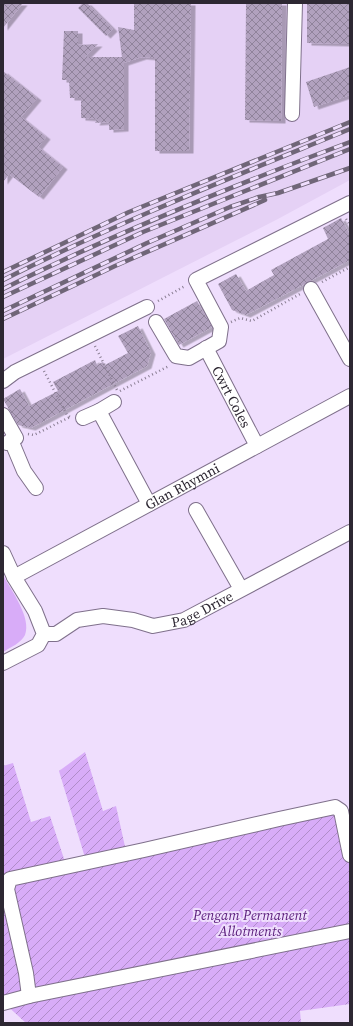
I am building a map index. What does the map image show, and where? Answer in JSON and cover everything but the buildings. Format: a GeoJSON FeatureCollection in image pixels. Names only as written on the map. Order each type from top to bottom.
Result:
{"type":"FeatureCollection","features":[{"type":"Feature","properties":{"kind":"street"},"geometry":{"type":"LineString","coordinates":[[292,114],[295,3]]}},
{"type":"Feature","properties":{"kind":"street"},"geometry":{"type":"LineString","coordinates":[[156,322],[183,357],[219,341],[221,327],[196,280],[350,203]]}},
{"type":"Feature","properties":{"kind":"street"},"geometry":{"type":"LineString","coordinates":[[311,288],[350,359]]}},
{"type":"Feature","properties":{"kind":"street"},"geometry":{"type":"LineString","coordinates":[[3,381],[38,360],[147,307]]}},
{"type":"Feature","properties":{"kind":"street","name":"Cwrt Coles"},"geometry":{"type":"LineString","coordinates":[[206,348],[257,446]]}},
{"type":"Feature","properties":{"kind":"street","name":"Glan Rhymni"},"geometry":{"type":"LineString","coordinates":[[14,578],[350,396]]}},
{"type":"Feature","properties":{"kind":"street"},"geometry":{"type":"LineString","coordinates":[[76,418],[99,411],[114,402]]}},
{"type":"Feature","properties":{"kind":"street"},"geometry":{"type":"LineString","coordinates":[[99,411],[149,504]]}},
{"type":"Feature","properties":{"kind":"street"},"geometry":{"type":"LineString","coordinates":[[3,415],[10,440],[24,471],[36,488]]}},
{"type":"Feature","properties":{"kind":"street"},"geometry":{"type":"LineString","coordinates":[[196,510],[241,590]]}},
{"type":"Feature","properties":{"kind":"street","name":"Page Drive"},"geometry":{"type":"LineString","coordinates":[[44,634],[56,634],[77,620],[103,616],[133,620],[153,626],[184,620],[350,532]]}},
{"type":"Feature","properties":{"kind":"street"},"geometry":{"type":"LineString","coordinates":[[3,553],[14,578],[35,611],[44,634],[38,645],[3,664]]}},
{"type":"Feature","properties":{"kind":"street"},"geometry":{"type":"LineString","coordinates":[[30,996],[7,889],[10,879],[335,807],[341,811],[350,855]]}},
{"type":"Feature","properties":{"kind":"street"},"geometry":{"type":"LineString","coordinates":[[3,1003],[30,996],[350,931]]}},
{"type":"Feature","properties":{"kind":"path"},"geometry":{"type":"LineString","coordinates":[[221,327],[240,318],[252,321],[350,267]]}},
{"type":"Feature","properties":{"kind":"path"},"geometry":{"type":"LineString","coordinates":[[147,307],[196,280]]}},
{"type":"Feature","properties":{"kind":"path"},"geometry":{"type":"LineString","coordinates":[[88,335],[118,392],[169,366],[183,357]]}},
{"type":"Feature","properties":{"kind":"path"},"geometry":{"type":"LineString","coordinates":[[38,360],[66,415],[76,418]]}},
{"type":"Feature","properties":{"kind":"path"},"geometry":{"type":"LineString","coordinates":[[10,440],[20,432],[34,435],[76,418]]}},
{"type":"Feature","properties":{"kind":"shaded area"},"geometry":{"type":"Polygon","coordinates":[[[3,3],[350,3],[350,180],[276,220],[3,359],[3,3]]]}},
{"type":"Feature","properties":{"kind":"green space"},"geometry":{"type":"Polygon","coordinates":[[[3,575],[20,604],[26,621],[26,628],[25,635],[21,640],[16,645],[3,652],[3,575]]]}},
{"type":"Feature","properties":{"kind":"green space","name":"Pengam Permanent Allotments"},"geometry":{"type":"Polygon","coordinates":[[[85,752],[103,811],[116,806],[126,851],[339,802],[349,813],[350,820],[350,1004],[300,1011],[301,1023],[26,1023],[3,1002],[3,766],[13,763],[31,822],[50,816],[66,865],[86,861],[59,771],[85,752]]]}},
{"type":"Feature","properties":{"kind":"railway"},"geometry":{"type":"LineString","coordinates":[[3,272],[129,212],[350,122]]}},
{"type":"Feature","properties":{"kind":"railway"},"geometry":{"type":"LineString","coordinates":[[3,280],[88,239],[350,129]]}},
{"type":"Feature","properties":{"kind":"railway"},"geometry":{"type":"LineString","coordinates":[[3,289],[131,229],[350,142]]}},
{"type":"Feature","properties":{"kind":"railway"},"geometry":{"type":"LineString","coordinates":[[3,297],[143,232],[350,149]]}},
{"type":"Feature","properties":{"kind":"railway"},"geometry":{"type":"LineString","coordinates":[[3,311],[147,243],[230,207],[259,197],[278,193],[350,168]]}},
{"type":"Feature","properties":{"kind":"railway"},"geometry":{"type":"LineString","coordinates":[[3,319],[115,266],[265,200]]}}]}
